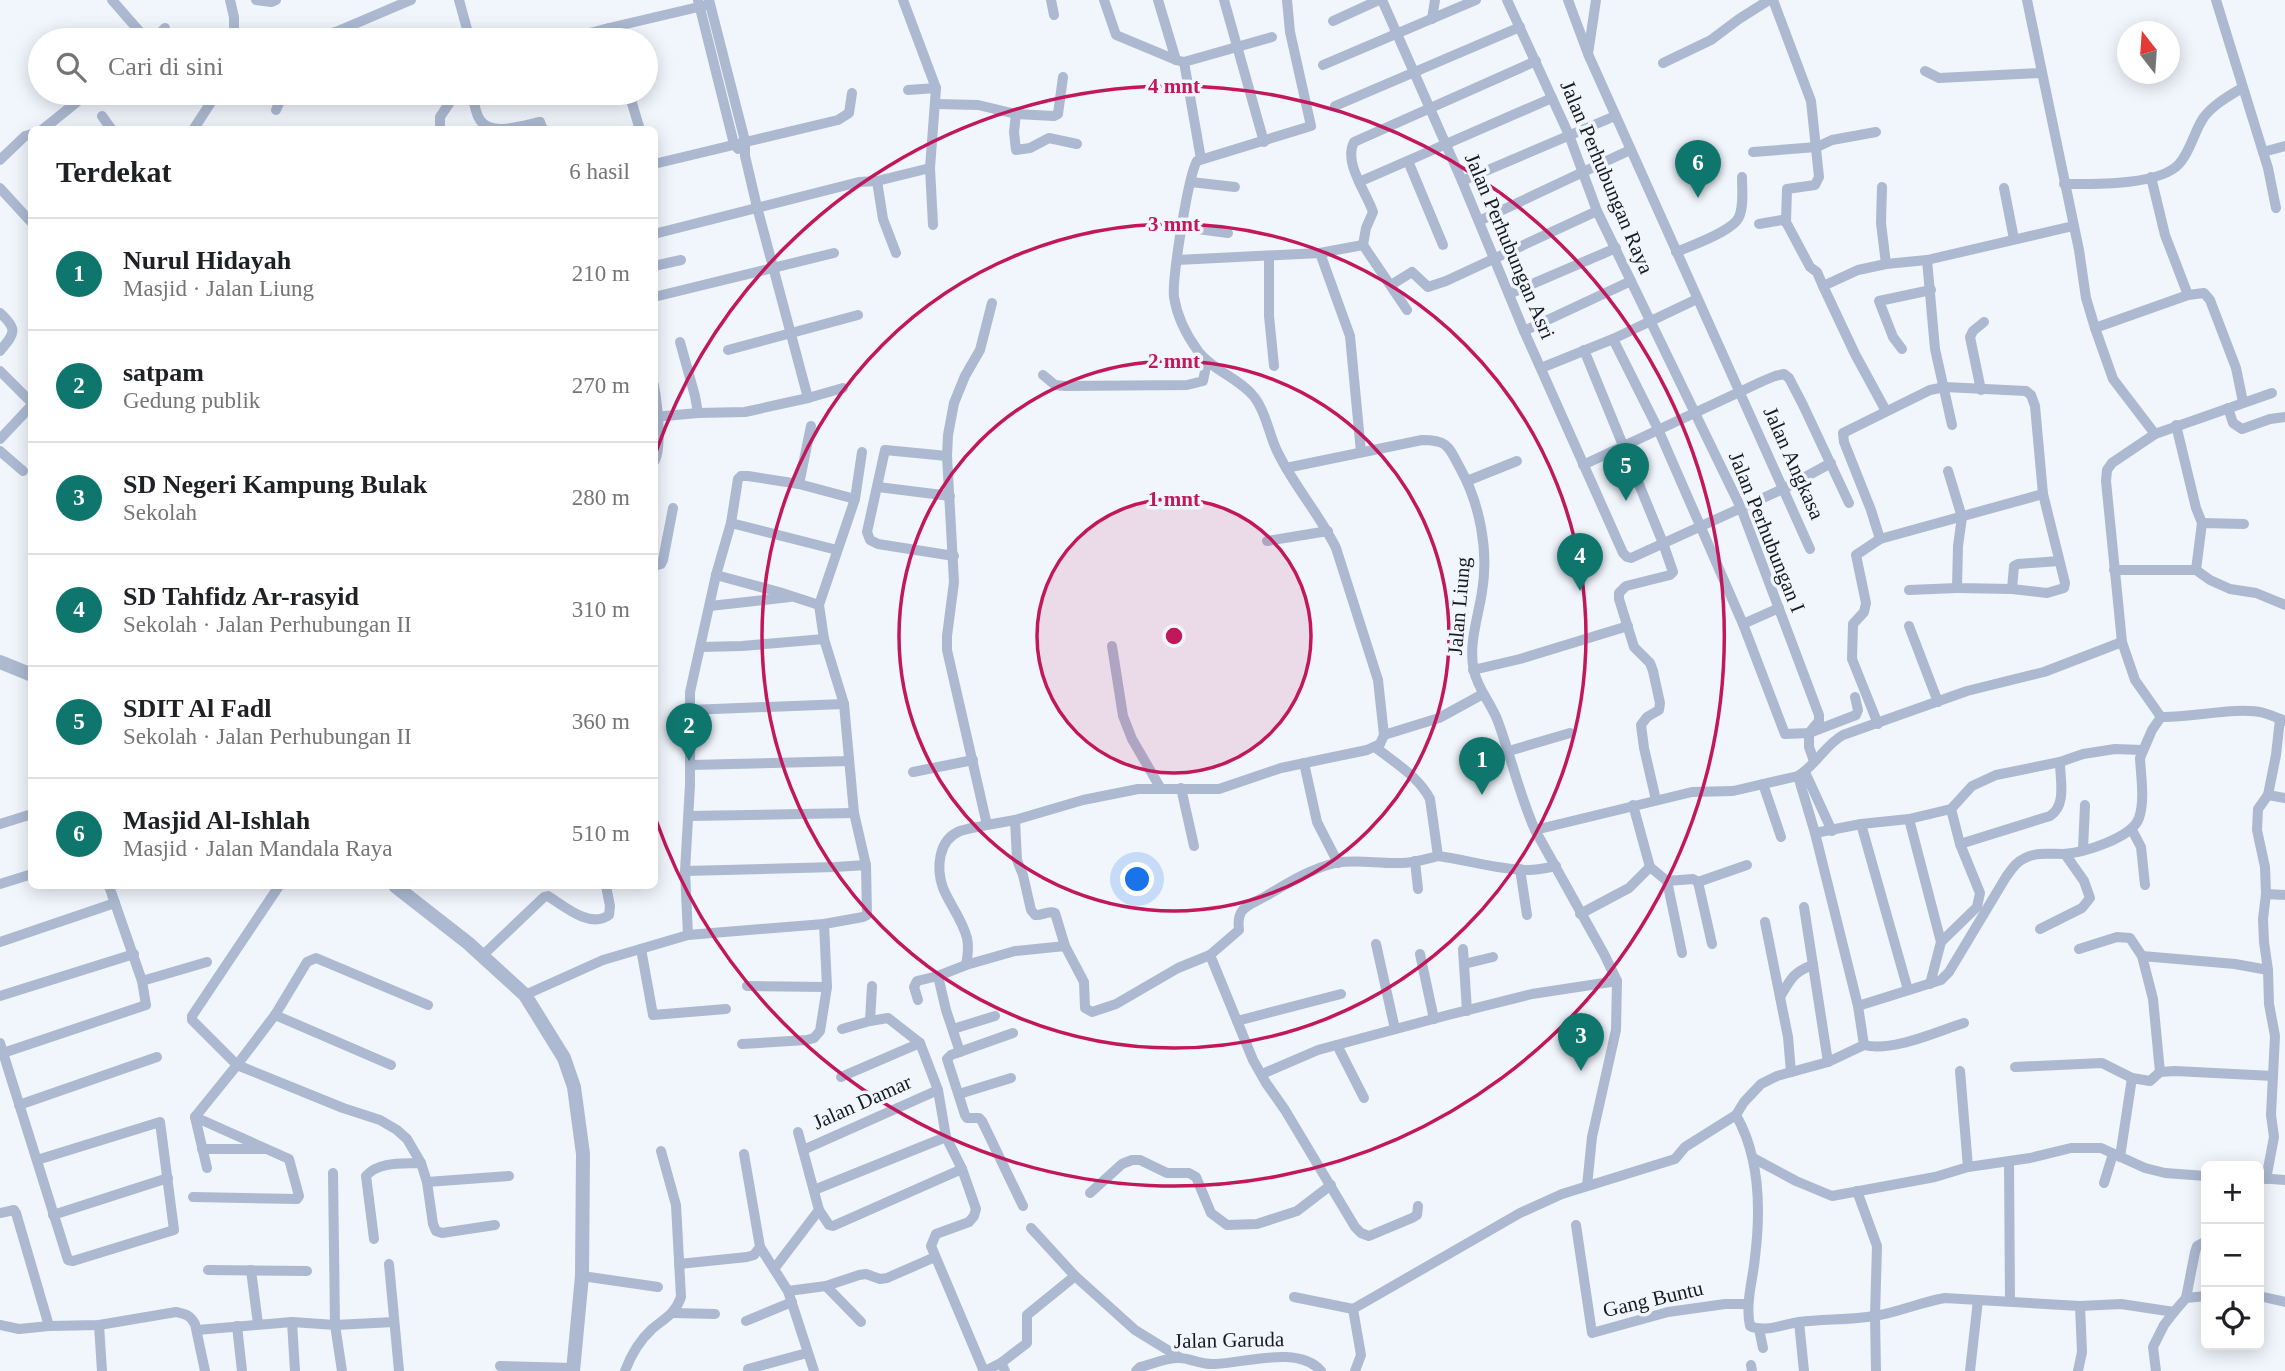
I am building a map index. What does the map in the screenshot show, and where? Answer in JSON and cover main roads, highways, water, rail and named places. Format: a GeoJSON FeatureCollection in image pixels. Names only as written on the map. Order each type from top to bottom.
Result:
{"type":"FeatureCollection","features":[{"type":"Feature","properties":{"kind":"place","name":"Masjid Al-Ishlah"},"geometry":{"type":"Point","coordinates":[1698,198]}},
{"type":"Feature","properties":{"kind":"place","name":"SDIT Al Fadl"},"geometry":{"type":"Point","coordinates":[1626,501]}},
{"type":"Feature","properties":{"kind":"place","name":"SD Tahfidz Ar-rasyid"},"geometry":{"type":"Point","coordinates":[1580,591]}},
{"type":"Feature","properties":{"kind":"place","name":"satpam"},"geometry":{"type":"Point","coordinates":[689,761]}},
{"type":"Feature","properties":{"kind":"place","name":"Nurul Hidayah"},"geometry":{"type":"Point","coordinates":[1482,795]}},
{"type":"Feature","properties":{"kind":"place","name":"SD Negeri Kampung Bulak"},"geometry":{"type":"Point","coordinates":[1581,1071]}}]}
